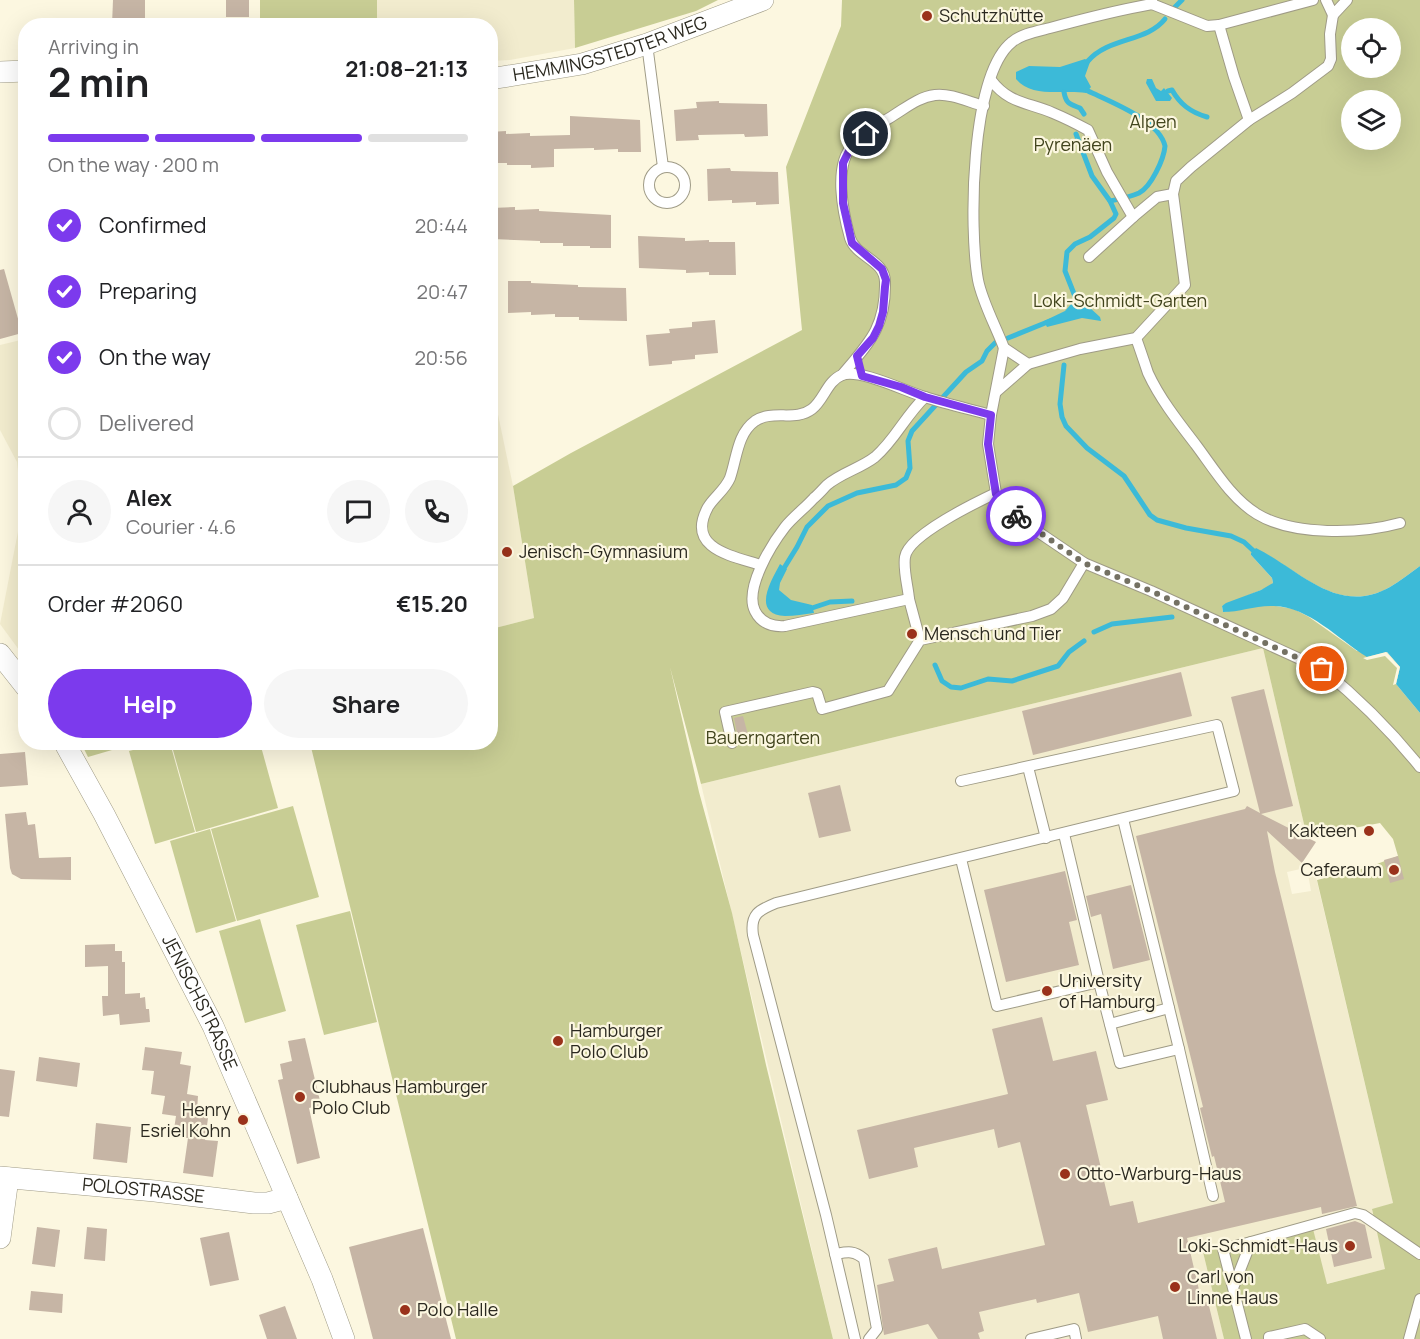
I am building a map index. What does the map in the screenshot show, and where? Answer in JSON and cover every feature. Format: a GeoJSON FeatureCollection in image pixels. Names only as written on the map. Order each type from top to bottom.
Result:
{"type":"FeatureCollection","features":[{"type":"Feature","properties":{"kind":"street","name":"HEMMINGSTEDTER WEG"},"geometry":{"type":"LineString","coordinates":[[498,79],[582,64],[647,44],[763,0]]}},
{"type":"Feature","properties":{"kind":"street"},"geometry":{"type":"LineString","coordinates":[[0,72],[18,71]]}},
{"type":"Feature","properties":{"kind":"street"},"geometry":{"type":"LineString","coordinates":[[0,654],[18,677]]}},
{"type":"Feature","properties":{"kind":"street","name":"JENISCHSTRASSE"},"geometry":{"type":"LineString","coordinates":[[68,750],[104,814],[213,1026],[322,1280],[344,1339]]}},
{"type":"Feature","properties":{"kind":"street"},"geometry":{"type":"LineString","coordinates":[[0,1238],[4,1178]]}},
{"type":"Feature","properties":{"kind":"street","name":"POLOSTRASSE"},"geometry":{"type":"LineString","coordinates":[[4,1178],[155,1191],[254,1203],[268,1203],[287,1198]]}},
{"type":"Feature","properties":{"kind":"lane"},"geometry":{"type":"LineString","coordinates":[[1313,0],[1219,25],[1207,26],[1152,2],[1068,23],[1014,40],[1004,48],[991,80],[984,106],[979,128],[975,173],[974,237],[979,283],[1004,348],[991,415],[988,444],[996,494],[1019,519],[1084,563],[1322,669],[1346,688],[1420,767]]}},
{"type":"Feature","properties":{"kind":"lane"},"geometry":{"type":"LineString","coordinates":[[996,392],[1028,364],[1080,349],[1136,338],[1185,285],[1173,194],[1174,184],[1249,120],[1292,93],[1328,66],[1331,59],[1330,34],[1333,15],[1326,0]]}},
{"type":"Feature","properties":{"kind":"lane"},"geometry":{"type":"LineString","coordinates":[[1333,15],[1347,0]]}},
{"type":"Feature","properties":{"kind":"lane"},"geometry":{"type":"LineString","coordinates":[[1219,25],[1249,120]]}},
{"type":"Feature","properties":{"kind":"lane"},"geometry":{"type":"LineString","coordinates":[[647,44],[663,167]]}},
{"type":"Feature","properties":{"kind":"lane"},"geometry":{"type":"LineString","coordinates":[[991,80],[1005,95],[1016,102],[1051,112],[1088,130],[1133,217]]}},
{"type":"Feature","properties":{"kind":"lane"},"geometry":{"type":"LineString","coordinates":[[761,565],[717,551],[704,536],[702,526],[709,506],[728,484],[741,438],[756,421],[769,416],[796,416],[814,408],[832,383],[842,375],[873,338],[883,312],[886,280],[882,269],[854,246],[850,239],[843,209],[843,163],[846,155],[852,145],[866,134],[926,96],[942,95],[984,106]]}},
{"type":"Feature","properties":{"kind":"lane"},"geometry":{"type":"LineString","coordinates":[[1089,257],[1157,197],[1173,194]]}},
{"type":"Feature","properties":{"kind":"lane"},"geometry":{"type":"LineString","coordinates":[[1136,338],[1149,374],[1169,410],[1228,488],[1257,513],[1288,527],[1322,530],[1369,529],[1400,523]]}},
{"type":"Feature","properties":{"kind":"lane"},"geometry":{"type":"LineString","coordinates":[[1004,348],[1028,364]]}},
{"type":"Feature","properties":{"kind":"lane"},"geometry":{"type":"LineString","coordinates":[[857,356],[862,376]]}},
{"type":"Feature","properties":{"kind":"lane"},"geometry":{"type":"LineString","coordinates":[[842,375],[862,376],[991,415]]}},
{"type":"Feature","properties":{"kind":"lane"},"geometry":{"type":"LineString","coordinates":[[909,599],[777,627],[761,620],[753,604],[753,593],[761,565],[785,526],[827,485],[874,457],[892,439],[911,410],[926,397]]}},
{"type":"Feature","properties":{"kind":"lane"},"geometry":{"type":"LineString","coordinates":[[732,743],[724,712],[813,692],[817,693],[822,708],[883,693],[892,687],[920,640],[909,599],[905,558],[911,546],[965,508],[996,494]]}},
{"type":"Feature","properties":{"kind":"lane"},"geometry":{"type":"LineString","coordinates":[[920,640],[1032,616],[1051,609],[1063,598],[1084,563]]}},
{"type":"Feature","properties":{"kind":"lane"},"geometry":{"type":"LineString","coordinates":[[855,1339],[753,935],[754,916],[761,909],[776,903],[1234,791],[1217,725],[961,782]]}},
{"type":"Feature","properties":{"kind":"lane"},"geometry":{"type":"LineString","coordinates":[[1028,767],[1046,838]]}},
{"type":"Feature","properties":{"kind":"lane"},"geometry":{"type":"LineString","coordinates":[[1124,819],[1213,1196]]}},
{"type":"Feature","properties":{"kind":"lane"},"geometry":{"type":"LineString","coordinates":[[1064,834],[1120,1063],[1179,1048]]}},
{"type":"Feature","properties":{"kind":"lane"},"geometry":{"type":"LineString","coordinates":[[961,858],[997,1006],[1099,982]]}},
{"type":"Feature","properties":{"kind":"lane"},"geometry":{"type":"LineString","coordinates":[[1110,1024],[1169,1008]]}},
{"type":"Feature","properties":{"kind":"lane"},"geometry":{"type":"LineString","coordinates":[[1246,1339],[1223,1249],[1355,1213],[1363,1215],[1420,1253]]}},
{"type":"Feature","properties":{"kind":"lane"},"geometry":{"type":"LineString","coordinates":[[1233,1288],[1251,1242]]}},
{"type":"Feature","properties":{"kind":"lane"},"geometry":{"type":"LineString","coordinates":[[835,1254],[851,1251],[858,1253],[864,1259],[877,1329],[869,1339]]}},
{"type":"Feature","properties":{"kind":"lane"},"geometry":{"type":"LineString","coordinates":[[1409,1339],[1420,1299]]}},
{"type":"Feature","properties":{"kind":"lane"},"geometry":{"type":"LineString","coordinates":[[1031,1339],[1074,1329],[1076,1339]]}},
{"type":"Feature","properties":{"kind":"lane"},"geometry":{"type":"LineString","coordinates":[[1267,1338],[1305,1329],[1320,1339]]}},
{"type":"Feature","properties":{"kind":"shaded area"},"geometry":{"type":"Polygon","coordinates":[[[260,0],[574,0],[575,48],[498,61],[498,18],[260,18],[260,0]]]}},
{"type":"Feature","properties":{"kind":"shaded area"},"geometry":{"type":"Polygon","coordinates":[[[18,341],[18,472],[17,462],[0,430],[0,345],[18,341]]]}},
{"type":"Feature","properties":{"kind":"shaded area","name":"Jenisch-Gymnasium"},"geometry":{"type":"Polygon","coordinates":[[[498,414],[513,486],[534,618],[498,627],[498,414]]]}},
{"type":"Feature","properties":{"kind":"shaded area"},"geometry":{"type":"Polygon","coordinates":[[[18,532],[18,648],[0,624],[18,532]]]}},
{"type":"Feature","properties":{"kind":"shaded area","name":"University of Hamburg"},"geometry":{"type":"Polygon","coordinates":[[[1263,648],[1307,837],[1293,831],[1283,846],[1302,862],[1305,868],[1287,872],[1292,894],[1311,891],[1308,874],[1315,873],[1393,1203],[1372,1210],[1386,1269],[1326,1284],[1312,1226],[1203,1252],[1224,1339],[833,1339],[701,784],[1263,648]]]}},
{"type":"Feature","properties":{"kind":"green space"},"geometry":{"type":"Polygon","coordinates":[[[260,0],[377,0],[377,18],[260,18],[260,0]]]}},
{"type":"Feature","properties":{"kind":"green space"},"geometry":{"type":"Polygon","coordinates":[[[574,0],[718,0],[696,11],[575,48],[574,0]]]}},
{"type":"Feature","properties":{"kind":"green space","name":"Loki-Schmidt-Garten"},"geometry":{"type":"Polygon","coordinates":[[[842,0],[1420,0],[1420,566],[1390,587],[1371,595],[1353,597],[1320,587],[1256,549],[1251,555],[1272,578],[1273,583],[1271,586],[1222,606],[1223,612],[1257,606],[1294,609],[1357,651],[1386,652],[1400,667],[1396,684],[1420,713],[1420,1339],[1224,1339],[1203,1252],[1312,1225],[1327,1284],[1385,1269],[1372,1209],[1393,1203],[1317,880],[1369,867],[1398,856],[1393,839],[1380,823],[1307,837],[1263,648],[701,784],[670,667],[699,792],[732,913],[766,1065],[833,1339],[456,1339],[312,750],[498,750],[498,627],[534,618],[513,486],[802,330],[786,167],[841,26],[842,0]]]}},
{"type":"Feature","properties":{"kind":"green space"},"geometry":{"type":"Polygon","coordinates":[[[84,750],[112,750],[88,757],[84,750]]]}},
{"type":"Feature","properties":{"kind":"green space"},"geometry":{"type":"Polygon","coordinates":[[[172,750],[195,832],[155,844],[129,751],[172,750]]]}},
{"type":"Feature","properties":{"kind":"green space"},"geometry":{"type":"Polygon","coordinates":[[[173,750],[262,750],[278,808],[196,832],[173,750]]]}},
{"type":"Feature","properties":{"kind":"green space"},"geometry":{"type":"Polygon","coordinates":[[[293,806],[319,897],[237,921],[211,829],[293,806]]]}},
{"type":"Feature","properties":{"kind":"green space"},"geometry":{"type":"Polygon","coordinates":[[[210,829],[236,921],[196,933],[170,841],[210,829]]]}},
{"type":"Feature","properties":{"kind":"green space"},"geometry":{"type":"Polygon","coordinates":[[[350,911],[377,1022],[324,1035],[296,925],[350,911]]]}},
{"type":"Feature","properties":{"kind":"green space"},"geometry":{"type":"Polygon","coordinates":[[[260,919],[286,1011],[245,1023],[219,931],[260,919]]]}},
{"type":"Feature","properties":{"kind":"water"},"geometry":{"type":"Polygon","coordinates":[[[1085,59],[1090,62],[1085,76],[1091,87],[1086,93],[1040,91],[1023,85],[1016,79],[1016,72],[1029,66],[1060,67],[1085,59]]]}},
{"type":"Feature","properties":{"kind":"water"},"geometry":{"type":"Polygon","coordinates":[[[1147,79],[1152,79],[1156,88],[1161,91],[1164,88],[1172,98],[1170,101],[1156,101],[1146,83],[1147,79]]]}},
{"type":"Feature","properties":{"kind":"water"},"geometry":{"type":"Polygon","coordinates":[[[1078,297],[1100,317],[1101,321],[1082,318],[1047,327],[1044,321],[1065,311],[1072,300],[1078,297]]]}},
{"type":"Feature","properties":{"kind":"water"},"geometry":{"type":"Polygon","coordinates":[[[1256,548],[1320,587],[1353,597],[1371,595],[1390,587],[1420,566],[1420,713],[1396,684],[1400,667],[1387,652],[1367,657],[1323,625],[1287,608],[1267,606],[1223,612],[1222,606],[1226,603],[1273,583],[1272,578],[1251,555],[1256,548]]]}},
{"type":"Feature","properties":{"kind":"water"},"geometry":{"type":"Polygon","coordinates":[[[780,564],[787,569],[779,590],[791,600],[812,605],[814,613],[785,616],[775,614],[769,609],[766,596],[780,564]]]}},
{"type":"Feature","properties":{"kind":"pier"},"geometry":{"type":"Polygon","coordinates":[[[1386,652],[1400,667],[1396,684],[1393,685],[1397,668],[1385,656],[1367,660],[1363,658],[1386,652]]]}},
{"type":"Feature","properties":{"kind":"building"},"geometry":{"type":"Polygon","coordinates":[[[113,0],[145,0],[145,18],[112,18],[113,0]]]}},
{"type":"Feature","properties":{"kind":"building"},"geometry":{"type":"Polygon","coordinates":[[[226,0],[249,0],[249,17],[226,17],[226,0]]]}},
{"type":"Feature","properties":{"kind":"building"},"geometry":{"type":"Polygon","coordinates":[[[719,101],[719,103],[767,104],[768,136],[698,135],[699,140],[676,141],[674,110],[697,108],[696,102],[719,101]]]}},
{"type":"Feature","properties":{"kind":"building"},"geometry":{"type":"Polygon","coordinates":[[[570,116],[640,120],[641,152],[618,152],[618,149],[594,150],[594,148],[554,149],[554,167],[531,168],[531,165],[498,163],[498,132],[506,131],[506,134],[530,133],[530,136],[570,135],[570,116]]]}},
{"type":"Feature","properties":{"kind":"building"},"geometry":{"type":"Polygon","coordinates":[[[730,168],[731,171],[778,172],[779,204],[732,203],[732,200],[708,201],[707,169],[730,168]]]}},
{"type":"Feature","properties":{"kind":"building"},"geometry":{"type":"Polygon","coordinates":[[[515,207],[515,210],[539,209],[539,211],[611,215],[611,248],[498,239],[498,208],[515,207]]]}},
{"type":"Feature","properties":{"kind":"building"},"geometry":{"type":"Polygon","coordinates":[[[638,236],[685,238],[685,241],[735,242],[736,275],[709,275],[709,272],[686,273],[686,270],[639,268],[638,236]]]}},
{"type":"Feature","properties":{"kind":"building"},"geometry":{"type":"Polygon","coordinates":[[[4,269],[18,319],[18,334],[0,339],[0,270],[4,269]]]}},
{"type":"Feature","properties":{"kind":"building"},"geometry":{"type":"Polygon","coordinates":[[[508,281],[578,285],[578,287],[626,288],[627,321],[579,320],[579,317],[555,317],[555,314],[531,315],[531,312],[508,313],[508,281]]]}},
{"type":"Feature","properties":{"kind":"building"},"geometry":{"type":"Polygon","coordinates":[[[715,320],[718,353],[695,355],[695,359],[672,361],[672,364],[649,366],[646,335],[670,333],[669,329],[692,327],[692,322],[715,320]]]}},
{"type":"Feature","properties":{"kind":"building"},"geometry":{"type":"Polygon","coordinates":[[[1181,672],[1192,716],[1033,755],[1022,711],[1181,672]]]}},
{"type":"Feature","properties":{"kind":"building"},"geometry":{"type":"Polygon","coordinates":[[[1264,689],[1293,806],[1261,814],[1316,842],[1302,863],[1267,831],[1357,1206],[1322,1214],[1321,1207],[1187,1238],[1202,1303],[1208,1302],[1217,1339],[1163,1339],[1158,1316],[1088,1332],[1079,1293],[1037,1303],[1036,1299],[979,1312],[984,1331],[978,1333],[980,1339],[938,1339],[928,1324],[884,1335],[877,1285],[894,1281],[888,1259],[937,1247],[942,1269],[1045,1245],[1020,1142],[998,1148],[994,1129],[914,1148],[918,1167],[869,1179],[857,1130],[1008,1094],[992,1029],[1042,1017],[1053,1061],[1096,1051],[1108,1100],[1086,1105],[1110,1206],[1133,1201],[1138,1223],[1225,1202],[1200,1108],[1203,1107],[1136,836],[1245,809],[1247,806],[1260,813],[1231,697],[1264,689]]]}},
{"type":"Feature","properties":{"kind":"building"},"geometry":{"type":"Polygon","coordinates":[[[743,716],[748,735],[738,738],[734,718],[743,716]]]}},
{"type":"Feature","properties":{"kind":"building"},"geometry":{"type":"Polygon","coordinates":[[[25,752],[28,785],[0,787],[0,754],[25,752]]]}},
{"type":"Feature","properties":{"kind":"building"},"geometry":{"type":"Polygon","coordinates":[[[840,785],[851,831],[819,838],[808,793],[840,785]]]}},
{"type":"Feature","properties":{"kind":"building"},"geometry":{"type":"Polygon","coordinates":[[[26,812],[28,825],[35,824],[39,858],[71,857],[71,880],[21,879],[12,874],[5,814],[26,812]]]}},
{"type":"Feature","properties":{"kind":"building","name":"Caferaum"},"geometry":{"type":"Polygon","coordinates":[[[1398,856],[1404,879],[1390,883],[1384,860],[1398,856]]]}},
{"type":"Feature","properties":{"kind":"building"},"geometry":{"type":"Polygon","coordinates":[[[1065,871],[1077,920],[1069,922],[1079,965],[1006,982],[984,890],[1065,871]]]}},
{"type":"Feature","properties":{"kind":"building"},"geometry":{"type":"Polygon","coordinates":[[[1131,885],[1150,960],[1113,969],[1101,914],[1091,917],[1086,896],[1131,885]]]}},
{"type":"Feature","properties":{"kind":"building"},"geometry":{"type":"Polygon","coordinates":[[[115,944],[115,951],[122,951],[122,962],[125,962],[125,994],[140,993],[140,998],[145,997],[150,1022],[120,1025],[119,1014],[103,1016],[102,996],[108,996],[108,966],[85,967],[85,945],[115,944]]]}},
{"type":"Feature","properties":{"kind":"building","name":"Clubhaus Hamburger Polo Club"},"geometry":{"type":"Polygon","coordinates":[[[305,1038],[321,1105],[309,1108],[320,1158],[297,1164],[278,1080],[283,1079],[280,1064],[292,1061],[288,1041],[305,1038]]]}},
{"type":"Feature","properties":{"kind":"building"},"geometry":{"type":"Polygon","coordinates":[[[145,1047],[182,1052],[180,1064],[191,1066],[187,1094],[198,1096],[197,1110],[209,1111],[205,1140],[218,1141],[213,1177],[183,1173],[188,1138],[173,1136],[176,1116],[162,1114],[165,1096],[151,1094],[154,1071],[142,1070],[145,1047]]]}},
{"type":"Feature","properties":{"kind":"building"},"geometry":{"type":"Polygon","coordinates":[[[39,1057],[80,1063],[77,1087],[36,1081],[39,1057]]]}},
{"type":"Feature","properties":{"kind":"building"},"geometry":{"type":"Polygon","coordinates":[[[0,1069],[15,1071],[9,1117],[0,1116],[0,1069]]]}},
{"type":"Feature","properties":{"kind":"building"},"geometry":{"type":"Polygon","coordinates":[[[96,1123],[131,1127],[127,1163],[93,1159],[96,1123]]]}},
{"type":"Feature","properties":{"kind":"building","name":"Loki-Schmidt-Haus"},"geometry":{"type":"Polygon","coordinates":[[[1355,1221],[1365,1225],[1372,1258],[1334,1267],[1326,1229],[1355,1221]]]}},
{"type":"Feature","properties":{"kind":"building"},"geometry":{"type":"Polygon","coordinates":[[[37,1227],[60,1230],[55,1267],[32,1264],[37,1227]]]}},
{"type":"Feature","properties":{"kind":"building"},"geometry":{"type":"Polygon","coordinates":[[[87,1227],[107,1229],[105,1261],[84,1259],[87,1227]]]}},
{"type":"Feature","properties":{"kind":"building","name":"Polo Halle"},"geometry":{"type":"Polygon","coordinates":[[[423,1228],[451,1339],[373,1339],[349,1247],[423,1228]]]}},
{"type":"Feature","properties":{"kind":"building"},"geometry":{"type":"Polygon","coordinates":[[[229,1232],[239,1280],[210,1286],[200,1238],[229,1232]]]}},
{"type":"Feature","properties":{"kind":"building"},"geometry":{"type":"Polygon","coordinates":[[[31,1291],[63,1294],[62,1313],[29,1310],[31,1291]]]}},
{"type":"Feature","properties":{"kind":"building"},"geometry":{"type":"Polygon","coordinates":[[[285,1306],[297,1339],[267,1339],[259,1315],[285,1306]]]}},
{"type":"Feature","properties":{"kind":"waterway"},"geometry":{"type":"LineString","coordinates":[[1175,7],[1182,0]]}},
{"type":"Feature","properties":{"kind":"waterway"},"geometry":{"type":"LineString","coordinates":[[1088,61],[1106,48],[1148,32],[1165,19]]}},
{"type":"Feature","properties":{"kind":"waterway"},"geometry":{"type":"LineString","coordinates":[[1168,91],[1172,90],[1178,99],[1195,113],[1207,117]]}},
{"type":"Feature","properties":{"kind":"waterway"},"geometry":{"type":"LineString","coordinates":[[1088,91],[1121,106],[1144,120],[1154,128],[1165,146],[1156,172],[1144,190],[1132,196],[1110,201]]}},
{"type":"Feature","properties":{"kind":"waterway"},"geometry":{"type":"LineString","coordinates":[[1064,92],[1067,101],[1080,108],[1084,114]]}},
{"type":"Feature","properties":{"kind":"waterway"},"geometry":{"type":"LineString","coordinates":[[1076,134],[1092,176],[1110,201],[1116,214],[1090,237],[1075,244],[1067,252],[1065,271],[1078,304]]}},
{"type":"Feature","properties":{"kind":"waterway"},"geometry":{"type":"LineString","coordinates":[[1008,338],[1050,321]]}},
{"type":"Feature","properties":{"kind":"waterway"},"geometry":{"type":"LineString","coordinates":[[781,573],[807,527],[828,506],[857,493],[896,485],[906,478],[910,468],[908,441],[912,431],[966,372],[982,361],[987,351],[996,342]]}},
{"type":"Feature","properties":{"kind":"waterway"},"geometry":{"type":"LineString","coordinates":[[1064,365],[1060,404],[1066,426],[1087,448],[1124,476],[1150,515],[1157,520],[1186,528],[1231,536],[1244,542],[1258,555]]}},
{"type":"Feature","properties":{"kind":"waterway"},"geometry":{"type":"LineString","coordinates":[[806,607],[812,608],[830,602],[852,601]]}},
{"type":"Feature","properties":{"kind":"waterway"},"geometry":{"type":"LineString","coordinates":[[1094,632],[1112,624],[1172,617]]}},
{"type":"Feature","properties":{"kind":"waterway"},"geometry":{"type":"LineString","coordinates":[[935,665],[942,681],[951,687],[961,688],[988,679],[1012,681],[1058,666],[1069,652],[1084,641]]}},
{"type":"Feature","properties":{"kind":"way so far"},"geometry":{"type":"LineString","coordinates":[[1016,516],[1084,563],[1322,669]]}},
{"type":"Feature","properties":{"kind":"place","name":"Schutzhütte"},"geometry":{"type":"Point","coordinates":[927,16]}},
{"type":"Feature","properties":{"kind":"place","name":"Jenisch-Gymnasium"},"geometry":{"type":"Point","coordinates":[507,552]}},
{"type":"Feature","properties":{"kind":"place","name":"Mensch und Tier"},"geometry":{"type":"Point","coordinates":[912,634]}},
{"type":"Feature","properties":{"kind":"place","name":"Kakteen"},"geometry":{"type":"Point","coordinates":[1369,831]}},
{"type":"Feature","properties":{"kind":"place","name":"Caferaum"},"geometry":{"type":"Point","coordinates":[1394,870]}},
{"type":"Feature","properties":{"kind":"place","name":"University of Hamburg"},"geometry":{"type":"Point","coordinates":[1047,991]}},
{"type":"Feature","properties":{"kind":"place","name":"Hamburger Polo Club"},"geometry":{"type":"Point","coordinates":[558,1041]}},
{"type":"Feature","properties":{"kind":"place","name":"Clubhaus Hamburger Polo Club"},"geometry":{"type":"Point","coordinates":[300,1097]}},
{"type":"Feature","properties":{"kind":"place","name":"Henry Esriel Kohn"},"geometry":{"type":"Point","coordinates":[243,1120]}},
{"type":"Feature","properties":{"kind":"place","name":"Otto-Warburg-Haus"},"geometry":{"type":"Point","coordinates":[1065,1174]}},
{"type":"Feature","properties":{"kind":"place","name":"Loki-Schmidt-Haus"},"geometry":{"type":"Point","coordinates":[1350,1246]}},
{"type":"Feature","properties":{"kind":"place","name":"Carl von Linne Haus"},"geometry":{"type":"Point","coordinates":[1175,1287]}},
{"type":"Feature","properties":{"kind":"place","name":"Polo Halle"},"geometry":{"type":"Point","coordinates":[405,1310]}},
{"type":"Feature","properties":{"kind":"route"},"geometry":{"type":"LineString","coordinates":[[866,134],[852,145],[846,155],[843,163],[842,187],[843,209],[850,239],[854,246],[882,269],[886,280],[883,312],[879,326],[873,338],[857,356],[862,376],[901,387],[925,397],[991,415],[988,444],[996,494],[1016,516]]}},
{"type":"Feature","properties":{"kind":"park label","name":"Alpen"},"geometry":{"type":"Point","coordinates":[1153,122]}},
{"type":"Feature","properties":{"kind":"park label","name":"Pyrenäen"},"geometry":{"type":"Point","coordinates":[1073,145]}},
{"type":"Feature","properties":{"kind":"park label","name":"Bauerngarten"},"geometry":{"type":"Point","coordinates":[763,738]}}]}
